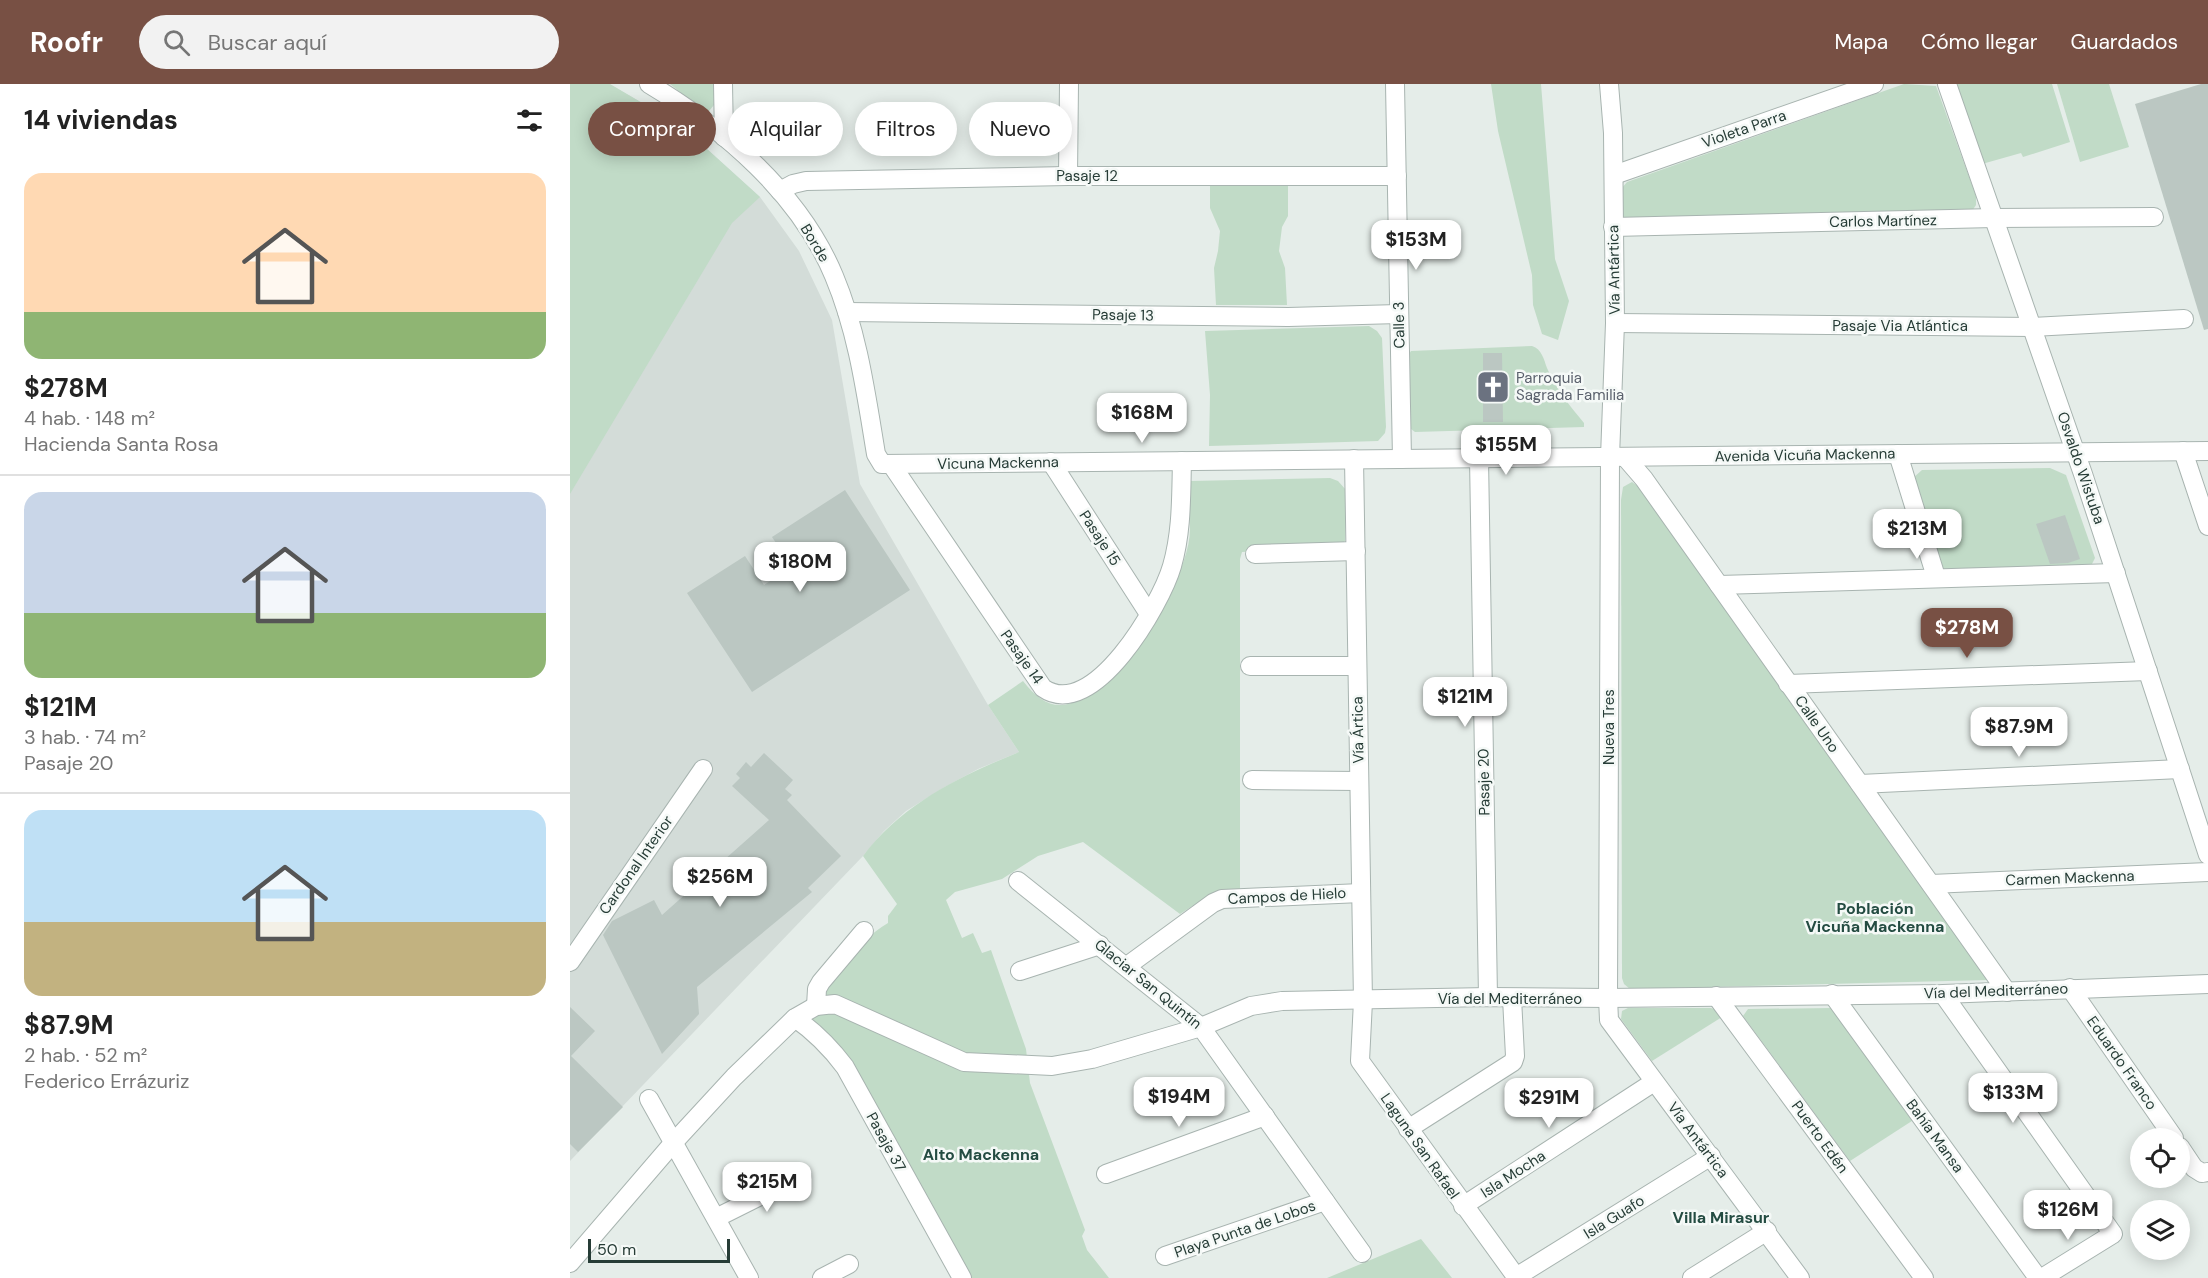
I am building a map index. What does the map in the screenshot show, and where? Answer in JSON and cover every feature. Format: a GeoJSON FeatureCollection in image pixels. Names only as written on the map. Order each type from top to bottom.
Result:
{"type":"FeatureCollection","features":[{"type":"Feature","properties":{"kind":"street","name":"Borde"},"geometry":{"type":"LineString","coordinates":[[649,84],[724,137],[780,191],[798,214],[834,274],[859,358],[876,454],[886,464]]}},
{"type":"Feature","properties":{"kind":"street"},"geometry":{"type":"LineString","coordinates":[[723,84],[724,137]]}},
{"type":"Feature","properties":{"kind":"street"},"geometry":{"type":"LineString","coordinates":[[1068,176],[1069,84]]}},
{"type":"Feature","properties":{"kind":"street","name":"Calle 3"},"geometry":{"type":"LineString","coordinates":[[1395,84],[1402,459]]}},
{"type":"Feature","properties":{"kind":"street","name":"Vía Antártica"},"geometry":{"type":"LineString","coordinates":[[1609,84],[1614,175],[1617,457]]}},
{"type":"Feature","properties":{"kind":"street","name":"Violeta Parra"},"geometry":{"type":"LineString","coordinates":[[1614,175],[1874,84]]}},
{"type":"Feature","properties":{"kind":"street","name":"Osvaldo Wistuba"},"geometry":{"type":"LineString","coordinates":[[1947,84],[2076,452],[2208,855]]}},
{"type":"Feature","properties":{"kind":"street","name":"Pasaje 12"},"geometry":{"type":"LineString","coordinates":[[780,191],[793,184],[806,181],[1068,176],[1397,176]]}},
{"type":"Feature","properties":{"kind":"street","name":"Carlos Martínez"},"geometry":{"type":"LineString","coordinates":[[1614,227],[1994,218],[2154,217]]}},
{"type":"Feature","properties":{"kind":"street","name":"Pasaje 13"},"geometry":{"type":"LineString","coordinates":[[847,312],[1288,317],[1399,314]]}},
{"type":"Feature","properties":{"kind":"street","name":"Pasaje Via Atlántica"},"geometry":{"type":"LineString","coordinates":[[1615,323],[2032,327],[2184,320]]}},
{"type":"Feature","properties":{"kind":"street"},"geometry":{"type":"LineString","coordinates":[[2183,451],[2208,526]]}},
{"type":"Feature","properties":{"kind":"street","name":"Avenida Vicuña Mackenna"},"geometry":{"type":"LineString","coordinates":[[1402,459],[2208,451]]}},
{"type":"Feature","properties":{"kind":"street"},"geometry":{"type":"LineString","coordinates":[[1898,454],[1936,577]]}},
{"type":"Feature","properties":{"kind":"street","name":"Calle Uno"},"geometry":{"type":"LineString","coordinates":[[1617,457],[1644,479],[2007,992]]}},
{"type":"Feature","properties":{"kind":"street","name":"Nueva Tres"},"geometry":{"type":"LineString","coordinates":[[1608,998],[1617,457]]}},
{"type":"Feature","properties":{"kind":"street","name":"Pasaje 20"},"geometry":{"type":"LineString","coordinates":[[1479,458],[1488,997]]}},
{"type":"Feature","properties":{"kind":"street","name":"Vía Ártica"},"geometry":{"type":"LineString","coordinates":[[1354,459],[1363,1001]]}},
{"type":"Feature","properties":{"kind":"street","name":"Vicuna Mackenna"},"geometry":{"type":"LineString","coordinates":[[886,464],[1402,459]]}},
{"type":"Feature","properties":{"kind":"street","name":"Pasaje 14"},"geometry":{"type":"LineString","coordinates":[[886,464],[1043,688],[1050,693],[1071,694],[1092,685],[1119,658],[1149,614],[1166,582],[1179,539],[1182,461]]}},
{"type":"Feature","properties":{"kind":"street","name":"Pasaje 15"},"geometry":{"type":"LineString","coordinates":[[1051,462],[1149,614]]}},
{"type":"Feature","properties":{"kind":"street"},"geometry":{"type":"LineString","coordinates":[[1255,554],[1356,551]]}},
{"type":"Feature","properties":{"kind":"street"},"geometry":{"type":"LineString","coordinates":[[1719,585],[2116,573]]}},
{"type":"Feature","properties":{"kind":"street"},"geometry":{"type":"LineString","coordinates":[[1250,666],[1357,666]]}},
{"type":"Feature","properties":{"kind":"street"},"geometry":{"type":"LineString","coordinates":[[1788,684],[2148,671]]}},
{"type":"Feature","properties":{"kind":"street","name":"Cardonal Interior"},"geometry":{"type":"LineString","coordinates":[[570,962],[703,769]]}},
{"type":"Feature","properties":{"kind":"street"},"geometry":{"type":"LineString","coordinates":[[1860,784],[2180,769]]}},
{"type":"Feature","properties":{"kind":"street"},"geometry":{"type":"LineString","coordinates":[[1252,780],[1359,781]]}},
{"type":"Feature","properties":{"kind":"street","name":"Carmen Mackenna"},"geometry":{"type":"LineString","coordinates":[[1931,884],[2208,872]]}},
{"type":"Feature","properties":{"kind":"street","name":"Glaciar San Quintín"},"geometry":{"type":"LineString","coordinates":[[1018,881],[1201,1027],[1362,1253]]}},
{"type":"Feature","properties":{"kind":"street","name":"Campos de Hielo"},"geometry":{"type":"LineString","coordinates":[[1127,966],[1213,903],[1222,899],[1361,892]]}},
{"type":"Feature","properties":{"kind":"street"},"geometry":{"type":"LineString","coordinates":[[570,1263],[674,1142],[734,1077],[795,1018],[816,1006],[817,989],[821,982],[864,931]]}},
{"type":"Feature","properties":{"kind":"street"},"geometry":{"type":"LineString","coordinates":[[1020,971],[1100,945]]}},
{"type":"Feature","properties":{"kind":"street","name":"Vía del Mediterráneo"},"geometry":{"type":"LineString","coordinates":[[816,1006],[835,1004],[964,1062],[1052,1066],[1071,1064],[1201,1027],[1251,1006],[1266,1003],[1488,997],[1943,994],[2208,984]]}},
{"type":"Feature","properties":{"kind":"street","name":"Eduardo Franco"},"geometry":{"type":"LineString","coordinates":[[2070,988],[2167,1128]]}},
{"type":"Feature","properties":{"kind":"street","name":"Bahía Mansa"},"geometry":{"type":"LineString","coordinates":[[1832,994],[2038,1278]]}},
{"type":"Feature","properties":{"kind":"street"},"geometry":{"type":"LineString","coordinates":[[1943,994],[2113,1234],[2042,1278]]}},
{"type":"Feature","properties":{"kind":"street","name":"Puerto Edén"},"geometry":{"type":"LineString","coordinates":[[1716,996],[1924,1278]]}},
{"type":"Feature","properties":{"kind":"street"},"geometry":{"type":"LineString","coordinates":[[1408,1129],[1513,1062],[1515,1056],[1512,998]]}},
{"type":"Feature","properties":{"kind":"street","name":"Vía Antártica"},"geometry":{"type":"LineString","coordinates":[[1608,998],[1609,1020],[1612,1025],[1800,1278]]}},
{"type":"Feature","properties":{"kind":"street","name":"Laguna San Rafael"},"geometry":{"type":"LineString","coordinates":[[1363,1001],[1360,1061],[1517,1278]]}},
{"type":"Feature","properties":{"kind":"street","name":"Pasaje 37"},"geometry":{"type":"LineString","coordinates":[[795,1018],[814,1031],[845,1067],[962,1278]]}},
{"type":"Feature","properties":{"kind":"street","name":"Isla Mocha"},"geometry":{"type":"LineString","coordinates":[[1463,1206],[1654,1082]]}},
{"type":"Feature","properties":{"kind":"street"},"geometry":{"type":"LineString","coordinates":[[649,1099],[748,1278]]}},
{"type":"Feature","properties":{"kind":"street"},"geometry":{"type":"LineString","coordinates":[[1106,1174],[1265,1116]]}},
{"type":"Feature","properties":{"kind":"street","name":"Isla Guafo"},"geometry":{"type":"LineString","coordinates":[[1517,1278],[1711,1156]]}},
{"type":"Feature","properties":{"kind":"street"},"geometry":{"type":"LineString","coordinates":[[2190,1162],[2202,1173],[2208,1172]]}},
{"type":"Feature","properties":{"kind":"street"},"geometry":{"type":"LineString","coordinates":[[716,1218],[802,1175]]}},
{"type":"Feature","properties":{"kind":"street","name":"Playa Punta de Lobos"},"geometry":{"type":"LineString","coordinates":[[1165,1256],[1325,1201]]}},
{"type":"Feature","properties":{"kind":"street"},"geometry":{"type":"LineString","coordinates":[[1692,1278],[1767,1231]]}},
{"type":"Feature","properties":{"kind":"street"},"geometry":{"type":"LineString","coordinates":[[822,1278],[849,1264]]}},
{"type":"Feature","properties":{"kind":"street"},"geometry":{"type":"LineString","coordinates":[[570,1268],[575,1278]]}},
{"type":"Feature","properties":{"kind":"shaded area"},"geometry":{"type":"Polygon","coordinates":[[[570,84],[609,84],[640,102],[588,102],[588,156],[715,156],[760,197],[799,251],[832,320],[860,484],[988,705],[1019,752],[978,769],[943,788],[906,811],[884,831],[863,856],[570,1161],[570,84]]]}},
{"type":"Feature","properties":{"kind":"green space"},"geometry":{"type":"Polygon","coordinates":[[[570,84],[610,84],[641,102],[588,102],[588,156],[715,156],[760,197],[732,223],[570,494],[570,84]]]}},
{"type":"Feature","properties":{"kind":"green space"},"geometry":{"type":"Polygon","coordinates":[[[670,84],[715,84],[714,102],[692,102],[670,84]]]}},
{"type":"Feature","properties":{"kind":"green space"},"geometry":{"type":"Polygon","coordinates":[[[1491,84],[1541,84],[1555,259],[1569,301],[1558,340],[1542,334],[1533,305],[1532,275],[1498,131],[1491,84]]]}},
{"type":"Feature","properties":{"kind":"green space"},"geometry":{"type":"Polygon","coordinates":[[[1904,84],[1936,86],[1976,196],[1976,205],[1972,211],[1629,223],[1621,215],[1621,189],[1627,182],[1904,84]]]}},
{"type":"Feature","properties":{"kind":"green space"},"geometry":{"type":"Polygon","coordinates":[[[1954,84],[2052,84],[2070,142],[2023,157],[2021,153],[1982,164],[1954,84]]]}},
{"type":"Feature","properties":{"kind":"green space"},"geometry":{"type":"Polygon","coordinates":[[[2057,84],[2109,84],[2129,147],[2080,162],[2057,84]]]}},
{"type":"Feature","properties":{"kind":"green space"},"geometry":{"type":"Polygon","coordinates":[[[1288,184],[1288,216],[1282,227],[1279,251],[1285,268],[1287,305],[1216,305],[1214,268],[1220,231],[1210,208],[1210,185],[1288,184]]]}},
{"type":"Feature","properties":{"kind":"green space"},"geometry":{"type":"Polygon","coordinates":[[[1369,326],[1382,338],[1386,427],[1385,433],[1378,441],[1209,446],[1210,395],[1205,331],[1369,326]]]}},
{"type":"Feature","properties":{"kind":"green space"},"geometry":{"type":"Polygon","coordinates":[[[1532,346],[1544,358],[1555,383],[1584,423],[1584,427],[1415,432],[1411,429],[1409,354],[1411,351],[1532,346]]]}},
{"type":"Feature","properties":{"kind":"green space"},"geometry":{"type":"Polygon","coordinates":[[[2050,468],[2066,475],[2095,558],[2091,566],[1950,573],[1943,568],[1913,478],[1922,470],[2050,468]]]}},
{"type":"Feature","properties":{"kind":"green space"},"geometry":{"type":"Polygon","coordinates":[[[1330,478],[1338,481],[1346,490],[1345,541],[1338,547],[1242,552],[1240,559],[1240,890],[1208,896],[1180,914],[1083,842],[1038,856],[1002,879],[955,892],[946,900],[962,938],[973,933],[982,953],[991,950],[1026,1049],[1030,1083],[1085,1230],[1082,1236],[1087,1250],[1109,1278],[966,1278],[902,1160],[803,1018],[852,953],[888,923],[888,916],[897,904],[863,856],[878,838],[914,807],[975,771],[1019,752],[988,705],[1023,681],[1037,696],[1052,704],[1067,704],[1086,696],[1173,589],[1190,537],[1188,499],[1190,481],[1330,478]]]}},
{"type":"Feature","properties":{"kind":"green space"},"geometry":{"type":"Polygon","coordinates":[[[1632,482],[1639,487],[1988,980],[1630,989],[1624,984],[1622,978],[1621,500],[1623,487],[1632,482]]]}},
{"type":"Feature","properties":{"kind":"green space"},"geometry":{"type":"Polygon","coordinates":[[[1628,1008],[1711,1008],[1719,1011],[1722,1017],[1652,1061],[1621,1019],[1622,1011],[1628,1008]]]}},
{"type":"Feature","properties":{"kind":"green space"},"geometry":{"type":"Polygon","coordinates":[[[1831,1008],[1836,1011],[1915,1119],[1850,1161],[1743,1016],[1748,1009],[1831,1008]]]}},
{"type":"Feature","properties":{"kind":"green space"},"geometry":{"type":"Polygon","coordinates":[[[1421,1239],[1452,1278],[1327,1278],[1421,1239]]]}},
{"type":"Feature","properties":{"kind":"building"},"geometry":{"type":"Polygon","coordinates":[[[2201,84],[2208,84],[2208,329],[2204,330],[2135,104],[2201,84]]]}},
{"type":"Feature","properties":{"kind":"building","name":"Parroquia Sagrada Familia"},"geometry":{"type":"Polygon","coordinates":[[[1483,353],[1502,353],[1503,422],[1483,422],[1483,353]]]}},
{"type":"Feature","properties":{"kind":"building"},"geometry":{"type":"Polygon","coordinates":[[[845,490],[910,590],[752,692],[687,593],[745,556],[764,585],[792,567],[772,537],[845,490]]]}},
{"type":"Feature","properties":{"kind":"building"},"geometry":{"type":"Polygon","coordinates":[[[2065,515],[2080,559],[2068,563],[2050,564],[2036,524],[2065,515]]]}},
{"type":"Feature","properties":{"kind":"building"},"geometry":{"type":"Polygon","coordinates":[[[764,753],[793,780],[785,789],[792,795],[787,800],[841,856],[808,888],[812,892],[697,987],[699,1014],[662,1054],[603,935],[612,921],[654,900],[662,915],[769,820],[732,786],[740,778],[736,774],[746,762],[751,767],[764,753]]]}},
{"type":"Feature","properties":{"kind":"building"},"geometry":{"type":"Polygon","coordinates":[[[570,1007],[595,1031],[571,1056],[623,1107],[578,1152],[570,1144],[570,1007]]]}},
{"type":"Feature","properties":{"kind":"place","name":"Parroquia Sagrada Familia"},"geometry":{"type":"Point","coordinates":[1493,387]}},
{"type":"Feature","properties":{"kind":"district","name":"Población Vicuña Mackenna"},"geometry":{"type":"Point","coordinates":[1875,917]}},
{"type":"Feature","properties":{"kind":"district","name":"Alto Mackenna"},"geometry":{"type":"Point","coordinates":[981,1154]}},
{"type":"Feature","properties":{"kind":"district","name":"Villa Mirasur"},"geometry":{"type":"Point","coordinates":[1721,1217]}}]}
